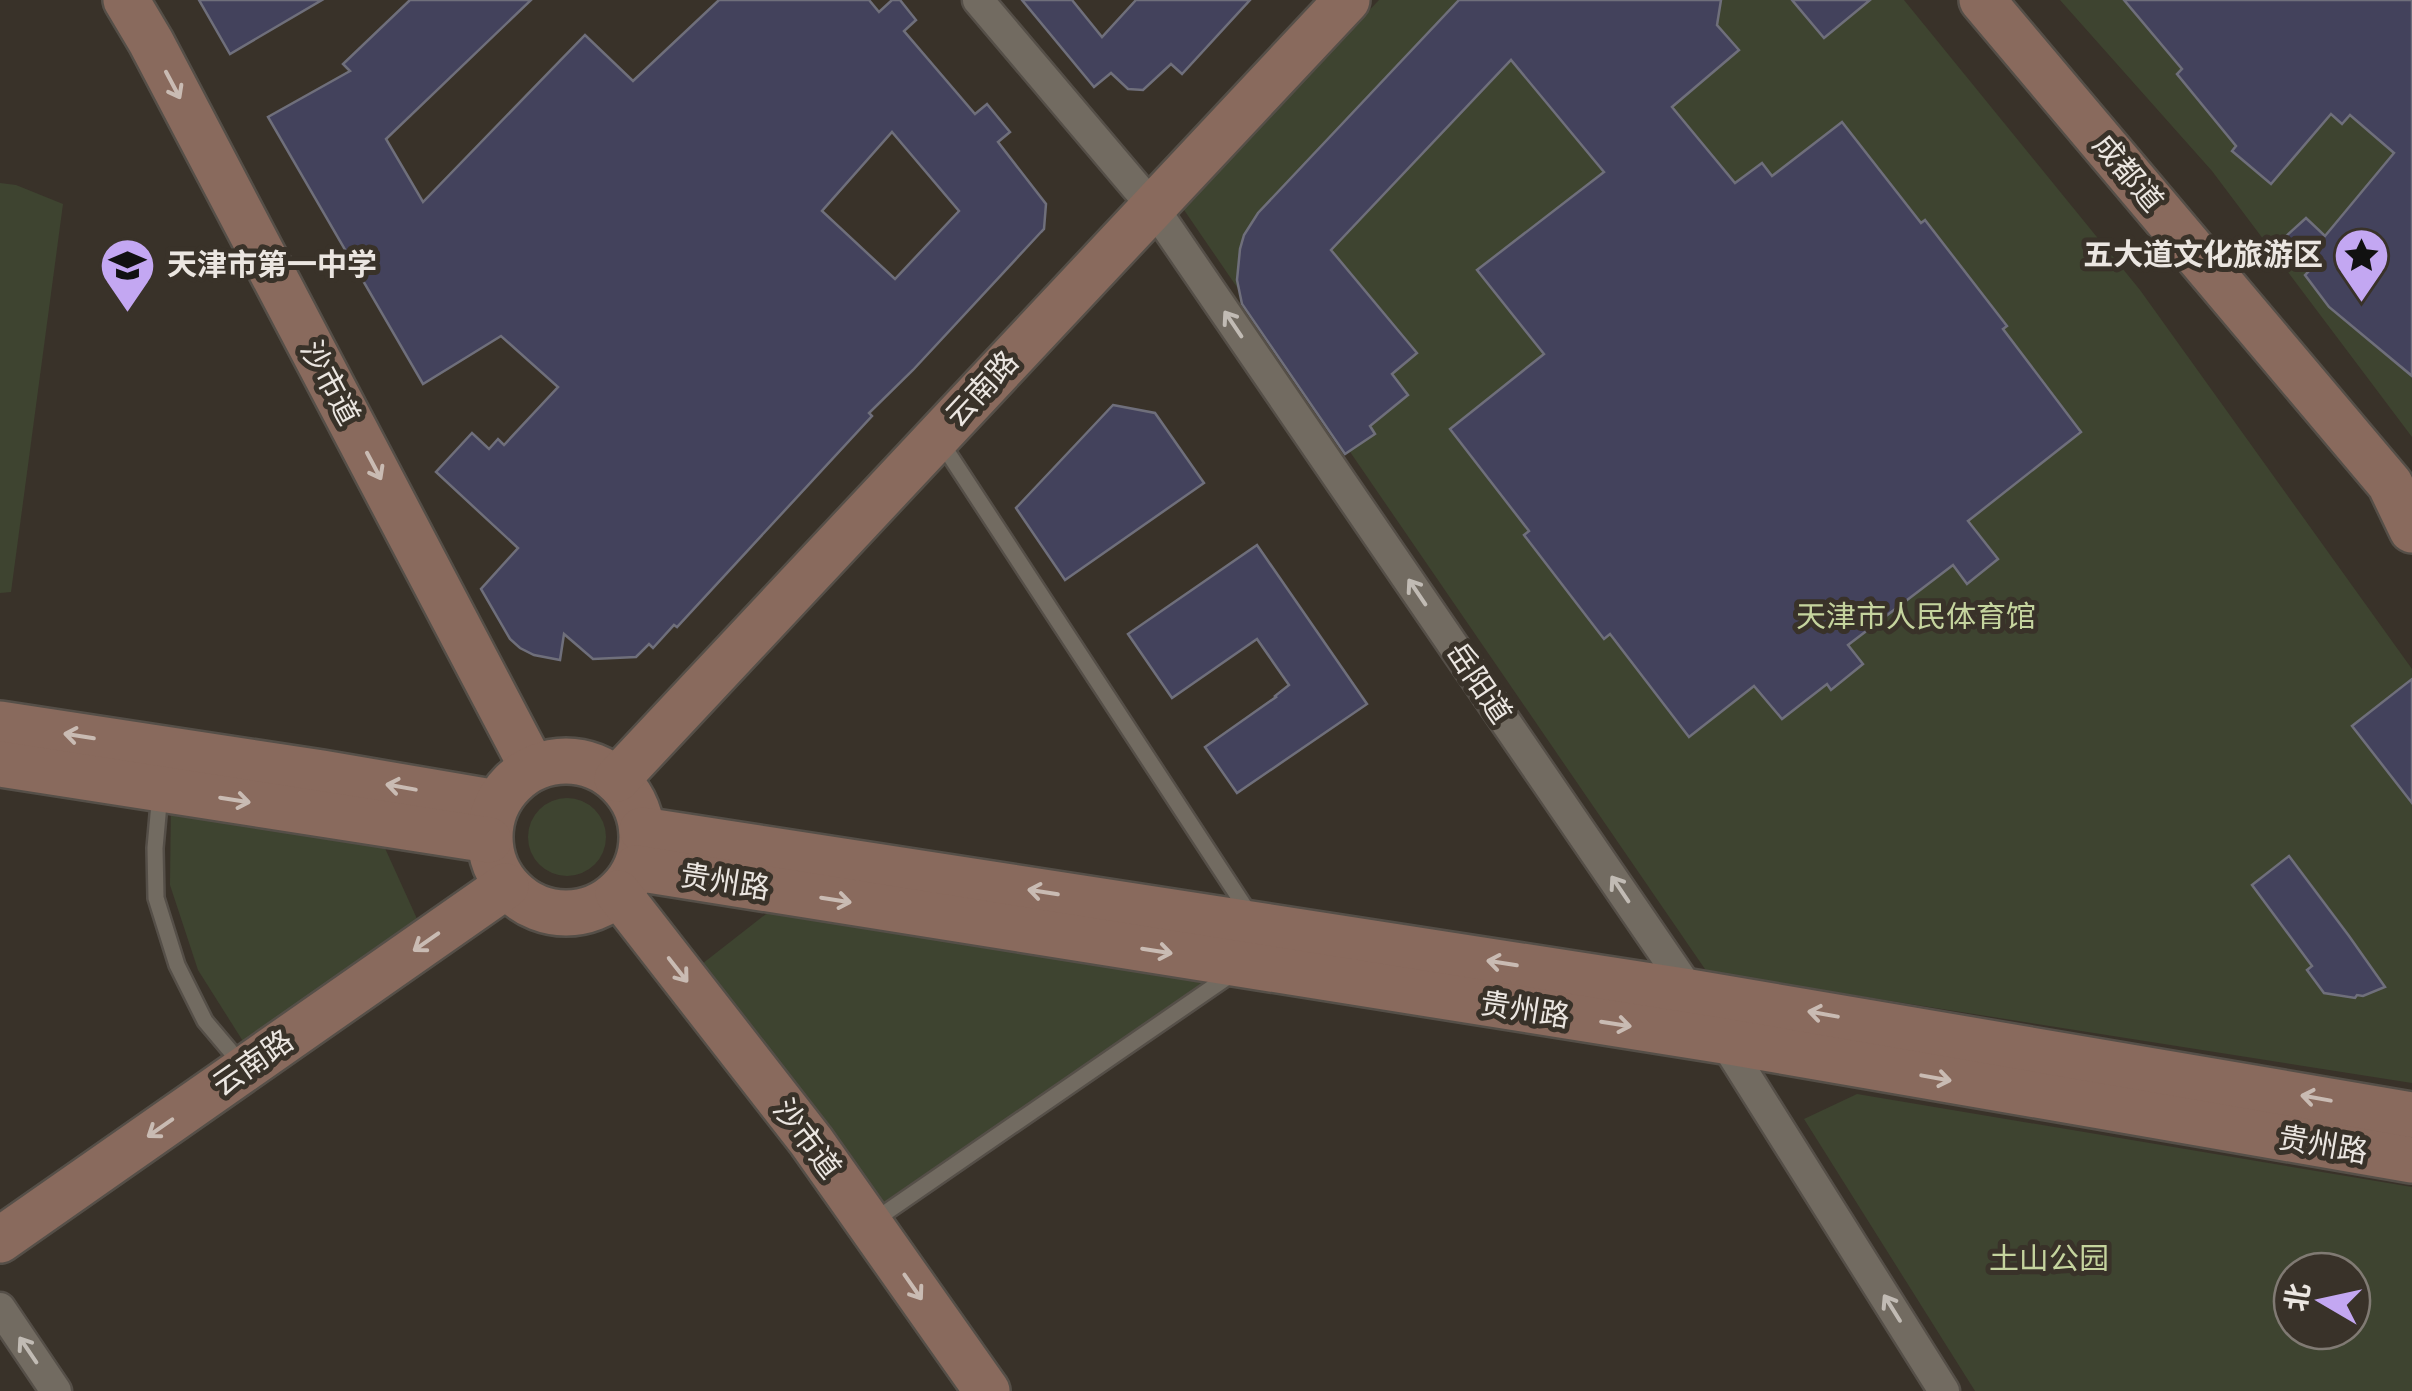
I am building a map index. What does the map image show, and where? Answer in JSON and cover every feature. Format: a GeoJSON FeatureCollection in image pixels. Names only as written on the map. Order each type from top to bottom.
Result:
{"type":"FeatureCollection","features":[{"type":"Feature","properties":{"kind":"street","name":"沙市道"},"geometry":{"type":"LineString","coordinates":[[126,0],[532,767]]}},
{"type":"Feature","properties":{"kind":"street","name":"岳阳道"},"geometry":{"type":"LineString","coordinates":[[978,0],[1153,207],[1724,1042],[1944,1391]]}},
{"type":"Feature","properties":{"kind":"street","name":"云南路"},"geometry":{"type":"LineString","coordinates":[[616,779],[1348,0]]}},
{"type":"Feature","properties":{"kind":"street","name":"成都道"},"geometry":{"type":"LineString","coordinates":[[1982,0],[2401,491],[2412,530]]}},
{"type":"Feature","properties":{"kind":"street"},"geometry":{"type":"LineString","coordinates":[[0,724],[322,774],[493,821]]}},
{"type":"Feature","properties":{"kind":"street"},"geometry":{"type":"LineString","coordinates":[[554,761],[598,766],[616,779],[638,811],[632,864],[597,907],[573,914],[548,912],[524,902],[506,886],[494,864],[493,821],[512,782],[532,767],[554,761]]}},
{"type":"Feature","properties":{"kind":"street"},"geometry":{"type":"LineString","coordinates":[[0,764],[161,789],[493,821]]}},
{"type":"Feature","properties":{"kind":"street","name":"沙市道"},"geometry":{"type":"LineString","coordinates":[[632,864],[811,1141],[987,1391]]}},
{"type":"Feature","properties":{"kind":"street","name":"贵州路"},"geometry":{"type":"LineString","coordinates":[[632,864],[1251,945],[1690,992],[2412,1115]]}},
{"type":"Feature","properties":{"kind":"street","name":"云南路"},"geometry":{"type":"LineString","coordinates":[[0,1240],[506,886]]}},
{"type":"Feature","properties":{"kind":"street","name":"贵州路"},"geometry":{"type":"LineString","coordinates":[[1251,945],[1724,1042],[2412,1160]]}},
{"type":"Feature","properties":{"kind":"street"},"geometry":{"type":"LineString","coordinates":[[0,1308],[56,1391]]}},
{"type":"Feature","properties":{"kind":"lane"},"geometry":{"type":"LineString","coordinates":[[869,1224],[1251,945],[937,437]]}},
{"type":"Feature","properties":{"kind":"lane"},"geometry":{"type":"LineString","coordinates":[[161,789],[155,848],[156,898],[177,965],[206,1021],[245,1069]]}},
{"type":"Feature","properties":{"kind":"green space","name":"天津市人民体育馆"},"geometry":{"type":"Polygon","coordinates":[[[1379,0],[1904,0],[2140,290],[2412,669],[2412,1083],[1707,972],[1182,207],[1379,0]]]}},
{"type":"Feature","properties":{"kind":"green space","name":"五大道文化旅游区"},"geometry":{"type":"Polygon","coordinates":[[[2060,0],[2412,0],[2412,437],[2212,171],[2060,0]]]}},
{"type":"Feature","properties":{"kind":"green space"},"geometry":{"type":"Polygon","coordinates":[[[0,183],[16,185],[63,204],[11,592],[0,593],[0,183]]]}},
{"type":"Feature","properties":{"kind":"green space"},"geometry":{"type":"Polygon","coordinates":[[[567,798],[582,801],[594,810],[603,822],[603,852],[594,864],[582,873],[567,876],[552,873],[540,864],[531,852],[528,837],[531,822],[540,810],[552,801],[567,798]]]}},
{"type":"Feature","properties":{"kind":"green space"},"geometry":{"type":"Polygon","coordinates":[[[171,803],[379,835],[423,932],[246,1046],[198,970],[170,885],[171,803]]]}},
{"type":"Feature","properties":{"kind":"green space"},"geometry":{"type":"Polygon","coordinates":[[[775,907],[1228,968],[875,1208],[693,971],[775,907]]]}},
{"type":"Feature","properties":{"kind":"green space","name":"土山公园"},"geometry":{"type":"Polygon","coordinates":[[[1857,1094],[2412,1187],[2412,1391],[1975,1391],[1804,1119],[1857,1094]]]}},
{"type":"Feature","properties":{"kind":"building"},"geometry":{"type":"Polygon","coordinates":[[[199,0],[322,0],[230,54],[199,0]]]}},
{"type":"Feature","properties":{"kind":"building"},"geometry":{"type":"Polygon","coordinates":[[[410,0],[531,0],[386,139],[423,202],[585,35],[633,81],[719,0],[869,0],[879,12],[892,0],[900,0],[916,20],[904,31],[975,114],[987,104],[1010,132],[998,142],[1046,204],[1044,229],[869,413],[872,416],[677,627],[674,625],[653,648],[649,644],[636,657],[593,659],[564,634],[560,660],[534,655],[510,639],[481,589],[518,548],[436,472],[472,433],[489,449],[498,439],[504,445],[558,387],[501,336],[423,384],[268,117],[350,71],[343,64],[410,0]],[[892,132],[822,211],[895,279],[959,211],[892,132]]]}},
{"type":"Feature","properties":{"kind":"building"},"geometry":{"type":"Polygon","coordinates":[[[1022,0],[1072,0],[1102,37],[1136,0],[1250,0],[1182,74],[1171,64],[1143,90],[1128,89],[1111,73],[1094,87],[1022,0]]]}},
{"type":"Feature","properties":{"kind":"building"},"geometry":{"type":"Polygon","coordinates":[[[1459,0],[1721,0],[1717,25],[1739,50],[1672,107],[1735,183],[1762,163],[1772,176],[1842,122],[2007,326],[2003,329],[2081,432],[1968,521],[1998,559],[1967,584],[1953,565],[1848,645],[1863,664],[1831,690],[1827,684],[1782,719],[1754,686],[1689,737],[1610,634],[1604,639],[1524,535],[1529,531],[1450,429],[1544,354],[1477,270],[1604,172],[1511,60],[1331,250],[1417,353],[1392,374],[1408,395],[1370,426],[1375,434],[1345,454],[1242,304],[1237,280],[1240,249],[1258,213],[1459,0]]]}},
{"type":"Feature","properties":{"kind":"building"},"geometry":{"type":"Polygon","coordinates":[[[1792,0],[1870,0],[1824,38],[1792,0]]]}},
{"type":"Feature","properties":{"kind":"building","name":"五大道文化旅游区"},"geometry":{"type":"Polygon","coordinates":[[[2124,0],[2412,0],[2412,376],[2329,307],[2305,275],[2311,269],[2284,238],[2306,218],[2325,236],[2394,153],[2350,115],[2342,124],[2331,114],[2271,184],[2232,151],[2236,146],[2177,74],[2182,69],[2124,0]]]}},
{"type":"Feature","properties":{"kind":"building"},"geometry":{"type":"Polygon","coordinates":[[[1113,405],[1155,413],[1204,483],[1065,580],[1016,508],[1113,405]]]}},
{"type":"Feature","properties":{"kind":"building"},"geometry":{"type":"Polygon","coordinates":[[[1257,545],[1367,704],[1237,793],[1205,747],[1289,685],[1257,639],[1172,698],[1128,634],[1257,545]]]}},
{"type":"Feature","properties":{"kind":"building"},"geometry":{"type":"Polygon","coordinates":[[[2412,679],[2412,803],[2352,726],[2412,679]]]}},
{"type":"Feature","properties":{"kind":"building"},"geometry":{"type":"Polygon","coordinates":[[[2289,856],[2385,987],[2355,998],[2324,993],[2307,970],[2312,966],[2252,885],[2289,856]]]}},
{"type":"Feature","properties":{"kind":"place","name":"五大道文化旅游区"},"geometry":{"type":"Point","coordinates":[2362,304]}},
{"type":"Feature","properties":{"kind":"place","name":"天津市第一中学"},"geometry":{"type":"Point","coordinates":[128,314]}}]}
